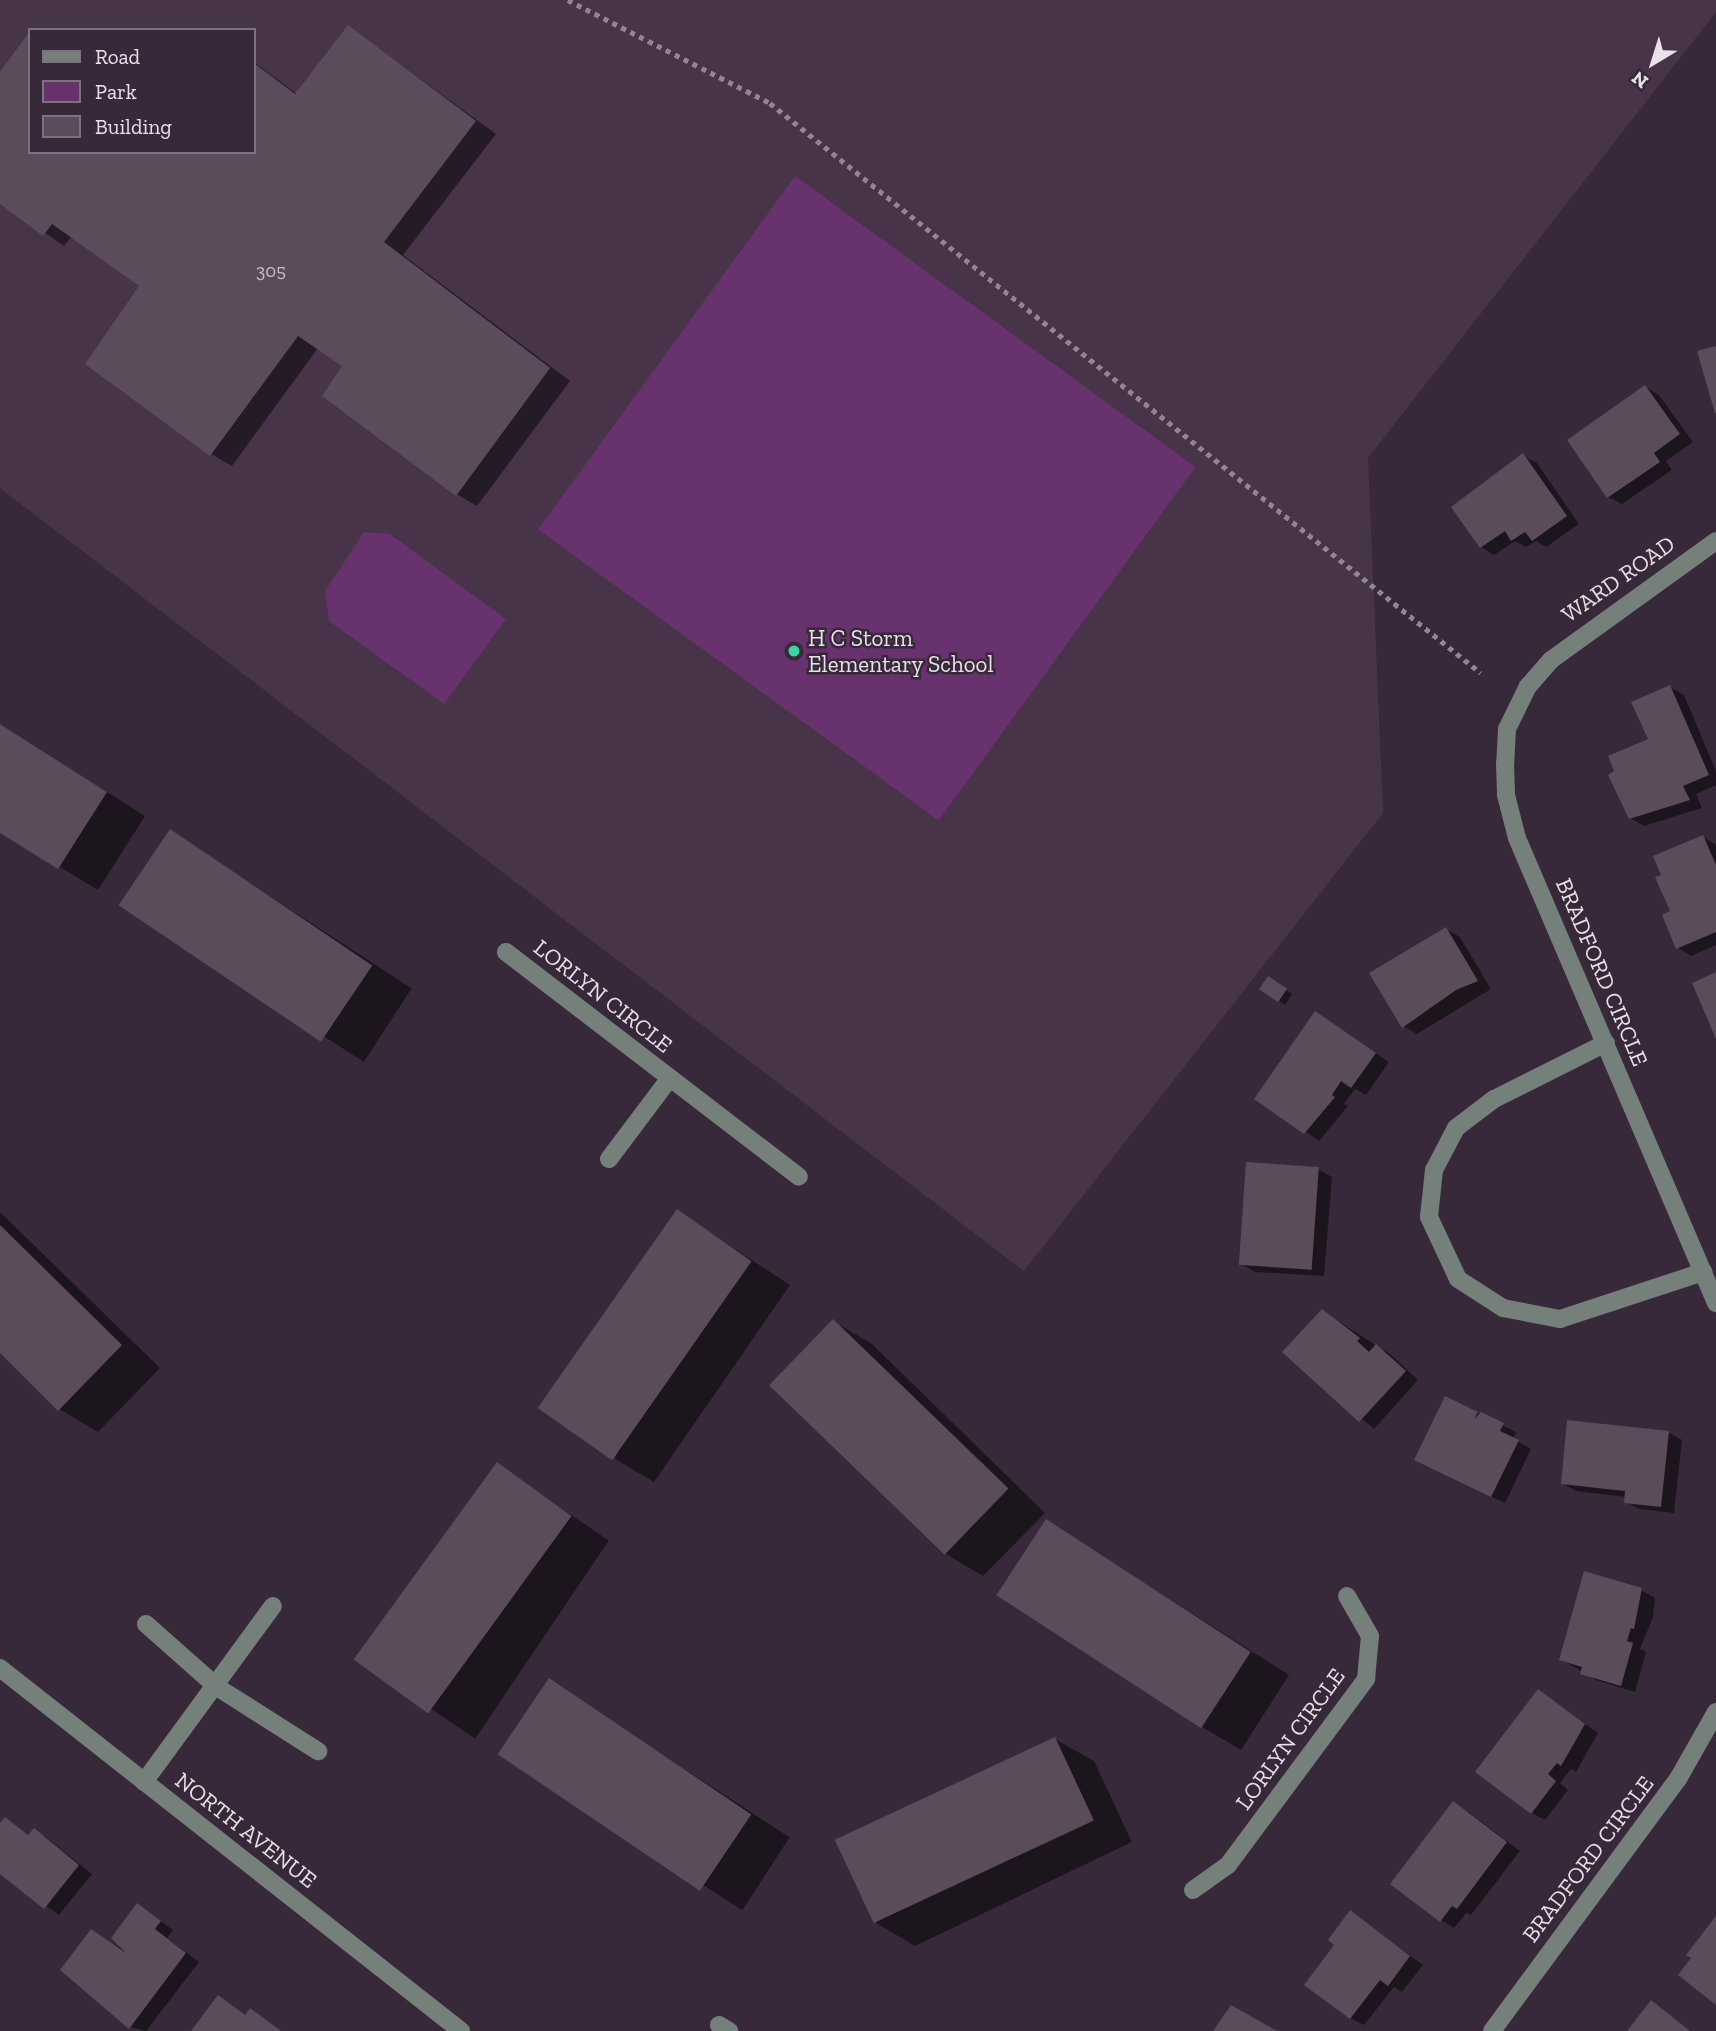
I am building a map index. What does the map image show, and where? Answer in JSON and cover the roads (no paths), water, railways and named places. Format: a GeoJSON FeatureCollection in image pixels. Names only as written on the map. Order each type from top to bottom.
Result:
{"type":"FeatureCollection","features":[{"type":"Feature","properties":{"kind":"street","name":"WARD ROAD"},"geometry":{"type":"LineString","coordinates":[[1551,660],[1716,541]]}},
{"type":"Feature","properties":{"kind":"street","name":"BRADFORD CIRCLE"},"geometry":{"type":"LineString","coordinates":[[1551,660],[1528,686],[1507,729],[1506,795],[1517,838],[1716,1303]]}},
{"type":"Feature","properties":{"kind":"street","name":"LORLYN CIRCLE"},"geometry":{"type":"LineString","coordinates":[[506,952],[799,1177]]}},
{"type":"Feature","properties":{"kind":"street"},"geometry":{"type":"LineString","coordinates":[[1606,1043],[1494,1099],[1456,1128],[1434,1170],[1429,1217],[1458,1279],[1503,1308],[1560,1319],[1703,1272]]}},
{"type":"Feature","properties":{"kind":"street","name":"LORLYN CIRCLE"},"geometry":{"type":"LineString","coordinates":[[609,1159],[669,1079]]}},
{"type":"Feature","properties":{"kind":"street","name":"LORLYN CIRCLE"},"geometry":{"type":"LineString","coordinates":[[1193,1890],[1228,1865],[1366,1679],[1370,1636],[1347,1596]]}},
{"type":"Feature","properties":{"kind":"street"},"geometry":{"type":"LineString","coordinates":[[144,1782],[217,1687],[273,1606]]}},
{"type":"Feature","properties":{"kind":"street"},"geometry":{"type":"LineString","coordinates":[[146,1624],[217,1687],[318,1751]]}},
{"type":"Feature","properties":{"kind":"street","name":"NORTH AVENUE"},"geometry":{"type":"LineString","coordinates":[[0,1668],[461,2031]]}},
{"type":"Feature","properties":{"kind":"street","name":"BRADFORD CIRCLE"},"geometry":{"type":"LineString","coordinates":[[1492,2031],[1678,1779],[1716,1712]]}},
{"type":"Feature","properties":{"kind":"place","name":"H C Storm Elementary School"},"geometry":{"type":"Point","coordinates":[794,651]}}]}
